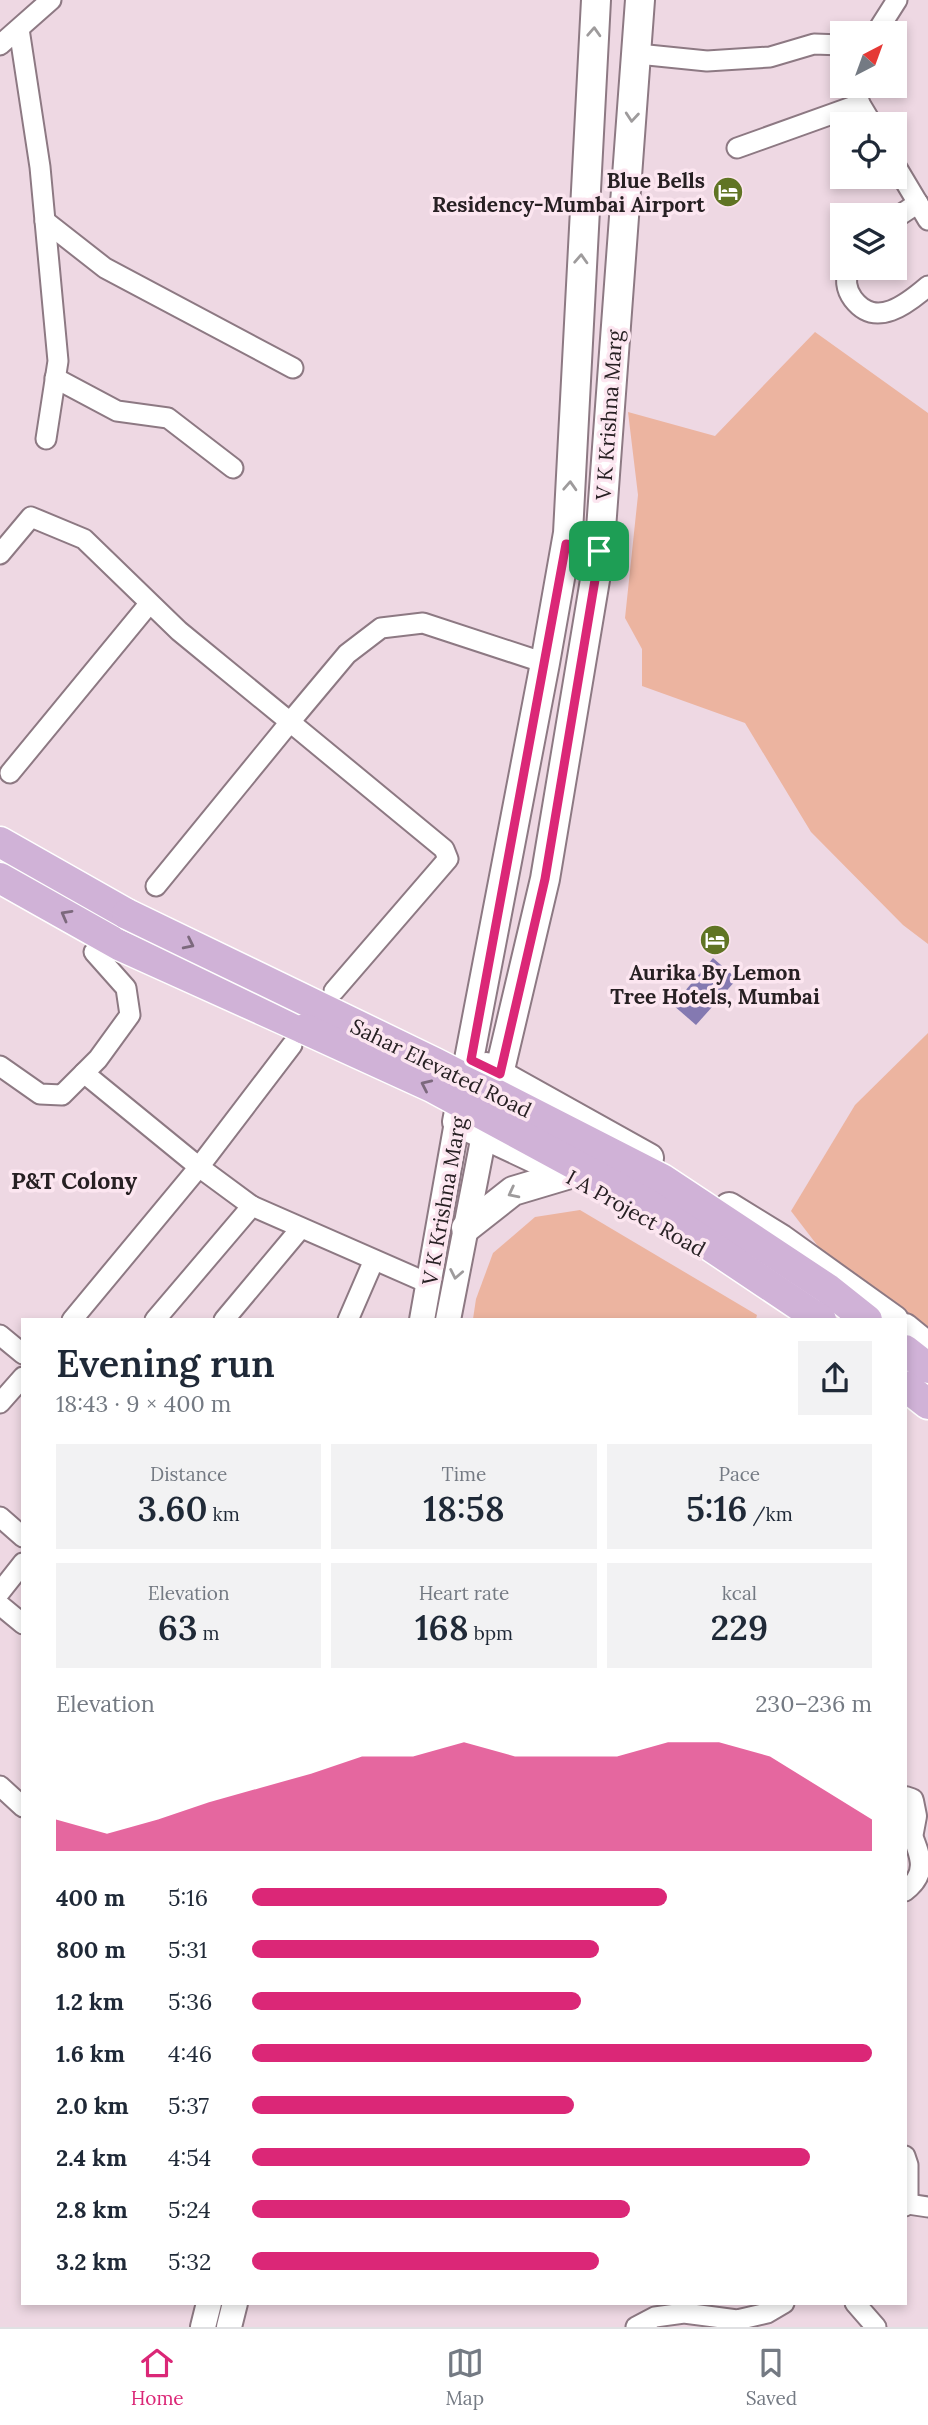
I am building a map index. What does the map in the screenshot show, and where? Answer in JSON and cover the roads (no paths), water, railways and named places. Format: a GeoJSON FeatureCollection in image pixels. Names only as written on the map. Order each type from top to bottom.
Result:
{"type":"FeatureCollection","features":[{"type":"Feature","properties":{"kind":"main road","name":"V K Krishna Marg"},"geometry":{"type":"LineString","coordinates":[[457,1122],[471,1060],[566,544],[596,0]]}},
{"type":"Feature","properties":{"kind":"main road","name":"V K Krishna Marg"},"geometry":{"type":"LineString","coordinates":[[484,1135],[545,879],[599,551],[640,0]]}},
{"type":"Feature","properties":{"kind":"main road"},"geometry":{"type":"LineString","coordinates":[[566,544],[599,551]]}},
{"type":"Feature","properties":{"kind":"main road","name":"Sahar Elevated Road"},"geometry":{"type":"LineString","coordinates":[[0,842],[134,918],[435,1063],[662,1180],[828,1289],[864,1318]]}},
{"type":"Feature","properties":{"kind":"main road","name":"Sahar Elevated Road"},"geometry":{"type":"LineString","coordinates":[[0,878],[119,944],[456,1100],[646,1203],[818,1318]]}},
{"type":"Feature","properties":{"kind":"main road"},"geometry":{"type":"LineString","coordinates":[[510,1031],[526,1073],[554,1103]]}},
{"type":"Feature","properties":{"kind":"main road"},"geometry":{"type":"LineString","coordinates":[[471,1060],[554,1103],[662,1165],[781,1239],[891,1318]]}},
{"type":"Feature","properties":{"kind":"main road","name":"I A Project Road"},"geometry":{"type":"LineString","coordinates":[[457,1122],[570,1174],[687,1239],[803,1318]]}},
{"type":"Feature","properties":{"kind":"main road"},"geometry":{"type":"LineString","coordinates":[[466,1228],[513,1191],[570,1174]]}},
{"type":"Feature","properties":{"kind":"main road"},"geometry":{"type":"LineString","coordinates":[[907,1330],[928,1347]]}},
{"type":"Feature","properties":{"kind":"main road"},"geometry":{"type":"LineString","coordinates":[[907,1352],[928,1368]]}},
{"type":"Feature","properties":{"kind":"main road"},"geometry":{"type":"LineString","coordinates":[[907,1388],[928,1404]]}},
{"type":"Feature","properties":{"kind":"main road"},"geometry":{"type":"LineString","coordinates":[[907,1402],[928,1418]]}},
{"type":"Feature","properties":{"kind":"street"},"geometry":{"type":"LineString","coordinates":[[0,45],[51,0]]}},
{"type":"Feature","properties":{"kind":"street"},"geometry":{"type":"LineString","coordinates":[[884,21],[897,0]]}},
{"type":"Feature","properties":{"kind":"street"},"geometry":{"type":"LineString","coordinates":[[19,29],[40,167],[58,361],[46,439]]}},
{"type":"Feature","properties":{"kind":"street"},"geometry":{"type":"LineString","coordinates":[[638,54],[706,61],[769,57],[814,44],[830,45]]}},
{"type":"Feature","properties":{"kind":"street"},"geometry":{"type":"LineString","coordinates":[[737,148],[850,98]]}},
{"type":"Feature","properties":{"kind":"street"},"geometry":{"type":"LineString","coordinates":[[907,185],[928,220]]}},
{"type":"Feature","properties":{"kind":"street"},"geometry":{"type":"LineString","coordinates":[[907,210],[918,203]]}},
{"type":"Feature","properties":{"kind":"street"},"geometry":{"type":"LineString","coordinates":[[45,221],[105,268],[293,368]]}},
{"type":"Feature","properties":{"kind":"street"},"geometry":{"type":"LineString","coordinates":[[845,280],[849,294],[859,307],[876,314],[899,308],[928,286]]}},
{"type":"Feature","properties":{"kind":"street"},"geometry":{"type":"LineString","coordinates":[[55,378],[117,411],[168,418],[233,468]]}},
{"type":"Feature","properties":{"kind":"street"},"geometry":{"type":"LineString","coordinates":[[0,554],[31,517],[83,539],[179,631],[444,849],[448,859],[334,991]]}},
{"type":"Feature","properties":{"kind":"street"},"geometry":{"type":"LineString","coordinates":[[10,772],[149,604]]}},
{"type":"Feature","properties":{"kind":"street"},"geometry":{"type":"LineString","coordinates":[[156,886],[347,654],[381,628],[424,623],[545,663]]}},
{"type":"Feature","properties":{"kind":"street"},"geometry":{"type":"LineString","coordinates":[[2,1073],[40,1094],[62,1095],[98,1059],[131,1015],[126,988],[94,952]]}},
{"type":"Feature","properties":{"kind":"street"},"geometry":{"type":"LineString","coordinates":[[74,1318],[199,1167],[292,1045]]}},
{"type":"Feature","properties":{"kind":"street"},"geometry":{"type":"LineString","coordinates":[[84,1073],[199,1167],[252,1206],[430,1284]]}},
{"type":"Feature","properties":{"kind":"street","name":"V K Krishna Marg"},"geometry":{"type":"LineString","coordinates":[[422,1318],[457,1122]]}},
{"type":"Feature","properties":{"kind":"street","name":"V K Krishna Marg"},"geometry":{"type":"LineString","coordinates":[[448,1318],[484,1135]]}},
{"type":"Feature","properties":{"kind":"street"},"geometry":{"type":"LineString","coordinates":[[157,1318],[252,1206]]}},
{"type":"Feature","properties":{"kind":"street"},"geometry":{"type":"LineString","coordinates":[[225,1318],[301,1228]]}},
{"type":"Feature","properties":{"kind":"street"},"geometry":{"type":"LineString","coordinates":[[349,1318],[374,1260]]}},
{"type":"Feature","properties":{"kind":"street"},"geometry":{"type":"LineString","coordinates":[[0,1335],[21,1352]]}},
{"type":"Feature","properties":{"kind":"street"},"geometry":{"type":"LineString","coordinates":[[0,1403],[21,1379]]}},
{"type":"Feature","properties":{"kind":"street"},"geometry":{"type":"LineString","coordinates":[[0,1517],[21,1535]]}},
{"type":"Feature","properties":{"kind":"street"},"geometry":{"type":"LineString","coordinates":[[0,1592],[21,1566]]}},
{"type":"Feature","properties":{"kind":"street"},"geometry":{"type":"LineString","coordinates":[[0,1605],[21,1622]]}},
{"type":"Feature","properties":{"kind":"street"},"geometry":{"type":"LineString","coordinates":[[0,1786],[21,1805]]}},
{"type":"Feature","properties":{"kind":"street"},"geometry":{"type":"LineString","coordinates":[[907,1800],[911,1801],[915,1816],[908,1832],[923,1858],[923,1873],[915,1885],[907,1890]]}},
{"type":"Feature","properties":{"kind":"street"},"geometry":{"type":"LineString","coordinates":[[907,2162],[907,2185]]}},
{"type":"Feature","properties":{"kind":"street"},"geometry":{"type":"LineString","coordinates":[[907,2205],[928,2207]]}},
{"type":"Feature","properties":{"kind":"street"},"geometry":{"type":"LineString","coordinates":[[203,2327],[208,2305]]}},
{"type":"Feature","properties":{"kind":"street"},"geometry":{"type":"LineString","coordinates":[[229,2327],[234,2305]]}},
{"type":"Feature","properties":{"kind":"street"},"geometry":{"type":"LineString","coordinates":[[636,2327],[655,2317],[684,2313],[737,2320],[767,2314],[781,2305]]}},
{"type":"Feature","properties":{"kind":"street"},"geometry":{"type":"LineString","coordinates":[[857,2305],[876,2327]]}},
{"type":"Feature","properties":{"kind":"place","name":"Blue Bells Residency-Mumbai Airport"},"geometry":{"type":"Point","coordinates":[728,192]}},
{"type":"Feature","properties":{"kind":"place","name":"Aurika By Lemon Tree Hotels, Mumbai"},"geometry":{"type":"Point","coordinates":[715,940]}},
{"type":"Feature","properties":{"kind":"district","name":"P&T Colony"},"geometry":{"type":"Point","coordinates":[74,1180]}}]}
